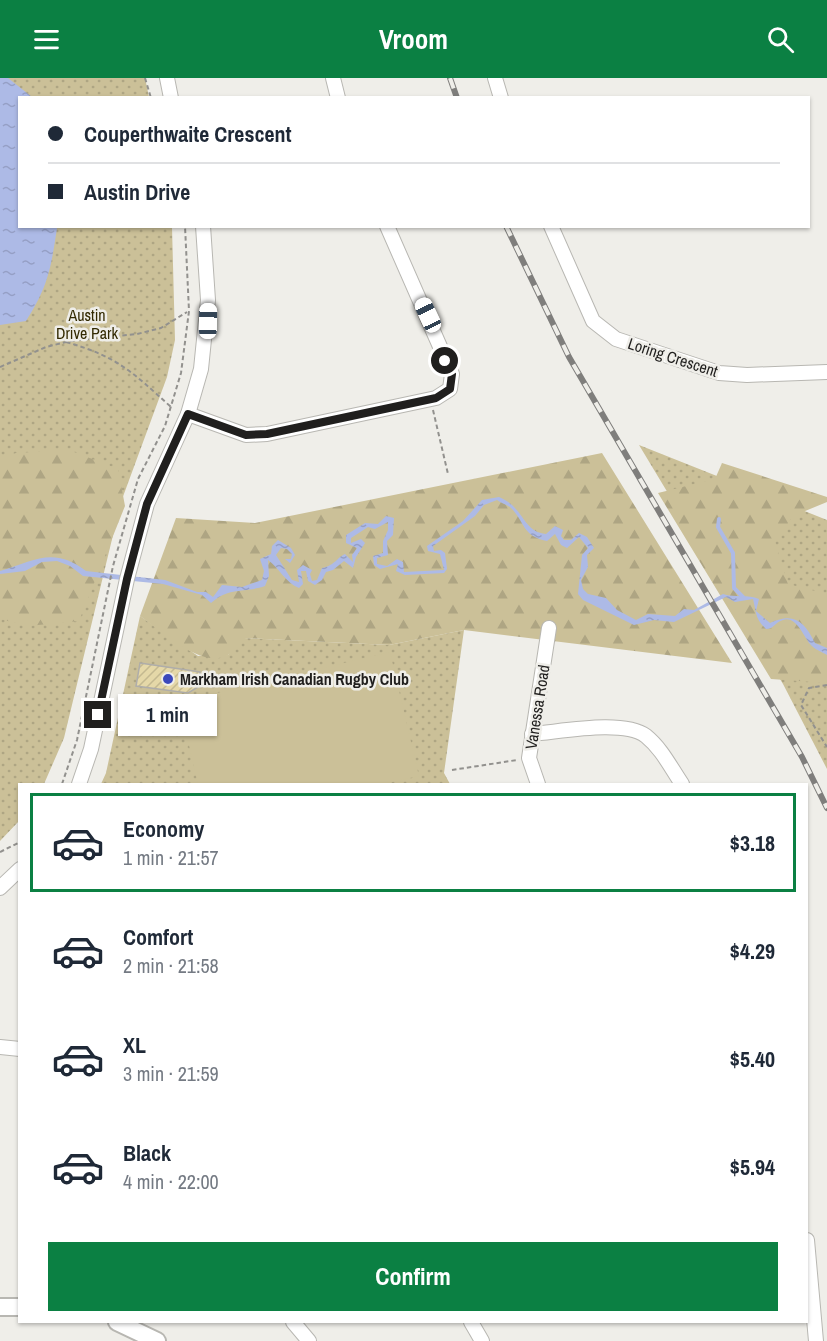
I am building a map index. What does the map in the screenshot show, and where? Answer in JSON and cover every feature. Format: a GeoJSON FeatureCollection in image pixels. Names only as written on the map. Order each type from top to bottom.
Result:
{"type":"FeatureCollection","features":[{"type":"Feature","properties":{"kind":"street"},"geometry":{"type":"LineString","coordinates":[[167,78],[171,96]]}},
{"type":"Feature","properties":{"kind":"street"},"geometry":{"type":"LineString","coordinates":[[333,78],[338,96]]}},
{"type":"Feature","properties":{"kind":"street"},"geometry":{"type":"LineString","coordinates":[[495,78],[500,96]]}},
{"type":"Feature","properties":{"kind":"street"},"geometry":{"type":"LineString","coordinates":[[79,783],[91,749],[127,579],[147,504],[188,414],[201,369],[208,321],[208,281],[203,228]]}},
{"type":"Feature","properties":{"kind":"street"},"geometry":{"type":"LineString","coordinates":[[188,414],[246,435],[267,434],[430,399],[450,389],[452,374],[388,228]]}},
{"type":"Feature","properties":{"kind":"street","name":"Loring Crescent"},"geometry":{"type":"LineString","coordinates":[[552,228],[593,321],[616,339],[709,371],[747,375],[827,372]]}},
{"type":"Feature","properties":{"kind":"street","name":"Vanessa Road"},"geometry":{"type":"LineString","coordinates":[[538,783],[529,758],[549,628]]}},
{"type":"Feature","properties":{"kind":"street"},"geometry":{"type":"LineString","coordinates":[[532,734],[607,728],[631,729],[645,735],[654,743],[681,783]]}},
{"type":"Feature","properties":{"kind":"street"},"geometry":{"type":"LineString","coordinates":[[0,888],[18,871]]}},
{"type":"Feature","properties":{"kind":"street"},"geometry":{"type":"LineString","coordinates":[[0,1047],[18,1049]]}},
{"type":"Feature","properties":{"kind":"street"},"geometry":{"type":"LineString","coordinates":[[808,1249],[816,1341]]}},
{"type":"Feature","properties":{"kind":"street"},"geometry":{"type":"LineString","coordinates":[[0,1307],[18,1307]]}},
{"type":"Feature","properties":{"kind":"street"},"geometry":{"type":"LineString","coordinates":[[119,1323],[157,1341]]}},
{"type":"Feature","properties":{"kind":"street"},"geometry":{"type":"LineString","coordinates":[[294,1323],[309,1341]]}},
{"type":"Feature","properties":{"kind":"street"},"geometry":{"type":"LineString","coordinates":[[472,1323],[482,1341]]}},
{"type":"Feature","properties":{"kind":"path"},"geometry":{"type":"LineString","coordinates":[[145,78],[151,96]]}},
{"type":"Feature","properties":{"kind":"path"},"geometry":{"type":"LineString","coordinates":[[0,367],[66,342],[137,334],[161,328],[189,311]]}},
{"type":"Feature","properties":{"kind":"path"},"geometry":{"type":"LineString","coordinates":[[66,342],[100,352],[126,366],[171,407]]}},
{"type":"Feature","properties":{"kind":"path"},"geometry":{"type":"LineString","coordinates":[[430,399],[447,474]]}},
{"type":"Feature","properties":{"kind":"path"},"geometry":{"type":"LineString","coordinates":[[827,686],[809,688],[801,705],[827,747]]}},
{"type":"Feature","properties":{"kind":"path"},"geometry":{"type":"LineString","coordinates":[[452,770],[529,758]]}},
{"type":"Feature","properties":{"kind":"path"},"geometry":{"type":"LineString","coordinates":[[0,852],[18,843]]}},
{"type":"Feature","properties":{"kind":"green space","name":"Austin Drive Park"},"geometry":{"type":"Polygon","coordinates":[[[0,78],[145,78],[149,96],[18,96],[18,228],[172,228],[175,340],[167,377],[121,502],[64,738],[44,783],[18,783],[18,822],[0,841],[0,78]]]}},
{"type":"Feature","properties":{"kind":"green space"},"geometry":{"type":"Polygon","coordinates":[[[639,445],[827,520],[827,769],[783,684],[639,445]]]}},
{"type":"Feature","properties":{"kind":"green space"},"geometry":{"type":"Polygon","coordinates":[[[69,450],[118,469],[125,506],[79,621],[28,626],[0,619],[0,458],[16,453],[69,450]]]}},
{"type":"Feature","properties":{"kind":"green space"},"geometry":{"type":"Polygon","coordinates":[[[602,453],[732,663],[464,630],[389,645],[245,638],[230,654],[218,658],[194,653],[140,616],[176,518],[255,523],[602,453]]]}},
{"type":"Feature","properties":{"kind":"green space"},"geometry":{"type":"Polygon","coordinates":[[[722,463],[827,497],[827,502],[793,516],[775,542],[788,584],[827,594],[827,683],[771,679],[658,493],[715,479],[722,463]]]}},
{"type":"Feature","properties":{"kind":"green space"},"geometry":{"type":"Polygon","coordinates":[[[140,616],[198,656],[228,655],[244,638],[389,645],[464,630],[444,773],[449,783],[101,783],[106,773],[140,616]]]}},
{"type":"Feature","properties":{"kind":"green space"},"geometry":{"type":"Polygon","coordinates":[[[390,652],[419,776],[388,783],[198,783],[179,702],[390,652]]]}},
{"type":"Feature","properties":{"kind":"water"},"geometry":{"type":"Polygon","coordinates":[[[0,78],[8,78],[31,96],[18,96],[18,228],[57,228],[48,277],[26,321],[0,325],[0,78]]]}},
{"type":"Feature","properties":{"kind":"water"},"geometry":{"type":"Polygon","coordinates":[[[499,497],[511,504],[530,527],[540,533],[546,534],[555,526],[563,530],[561,536],[564,540],[571,540],[579,533],[587,537],[594,548],[587,555],[588,567],[581,580],[583,589],[588,594],[606,598],[617,610],[636,620],[648,614],[675,616],[684,609],[694,610],[723,594],[759,599],[756,611],[753,599],[735,602],[726,597],[674,622],[654,620],[634,625],[583,600],[578,594],[582,555],[588,548],[579,537],[567,548],[561,545],[555,534],[547,541],[539,539],[528,532],[511,508],[497,500],[484,505],[475,516],[433,546],[434,551],[441,550],[445,553],[447,569],[444,573],[405,575],[396,571],[398,564],[380,569],[374,565],[373,556],[383,553],[383,541],[388,530],[388,522],[375,529],[368,527],[351,538],[351,543],[361,539],[365,543],[356,557],[353,568],[344,561],[333,570],[326,572],[322,580],[315,585],[308,581],[306,571],[301,571],[303,584],[299,588],[290,583],[268,560],[269,576],[265,586],[224,594],[211,603],[202,595],[163,584],[83,576],[70,566],[57,561],[42,562],[25,571],[0,574],[0,571],[34,560],[54,557],[74,563],[86,571],[165,580],[197,592],[206,592],[213,597],[222,585],[242,587],[262,580],[264,571],[260,559],[271,554],[272,546],[278,540],[291,548],[295,555],[290,563],[285,559],[291,559],[292,554],[287,549],[281,548],[276,555],[292,580],[299,582],[297,570],[303,565],[312,570],[310,574],[312,581],[317,580],[322,568],[345,554],[353,562],[352,555],[357,548],[346,543],[346,535],[365,523],[378,524],[386,516],[394,518],[393,535],[387,541],[388,555],[377,558],[377,564],[387,566],[397,559],[403,562],[404,572],[444,570],[440,554],[428,551],[427,546],[463,521],[482,500],[499,497]]]}},
{"type":"Feature","properties":{"kind":"water"},"geometry":{"type":"Polygon","coordinates":[[[756,611],[770,623],[786,618],[797,621],[807,629],[815,643],[827,648],[827,655],[812,646],[796,624],[788,619],[778,622],[771,628],[766,629],[756,611]]]}},
{"type":"Feature","properties":{"kind":"building","name":"Markham Irish Canadian Rugby Club"},"geometry":{"type":"Polygon","coordinates":[[[140,663],[200,672],[198,687],[188,693],[136,686],[140,663]]]}},
{"type":"Feature","properties":{"kind":"waterway"},"geometry":{"type":"LineString","coordinates":[[719,519],[718,527],[733,553],[734,588],[743,597]]}},
{"type":"Feature","properties":{"kind":"railway"},"geometry":{"type":"LineString","coordinates":[[450,78],[456,96]]}},
{"type":"Feature","properties":{"kind":"railway"},"geometry":{"type":"LineString","coordinates":[[507,228],[569,357],[802,757],[827,808]]}},
{"type":"Feature","properties":{"kind":"place","name":"Markham Irish Canadian Rugby Club"},"geometry":{"type":"Point","coordinates":[168,679]}},
{"type":"Feature","properties":{"kind":"route"},"geometry":{"type":"LineString","coordinates":[[98,715],[127,579],[147,504],[188,414],[246,435],[267,434],[436,398],[450,389],[452,374],[445,361]]}}]}
